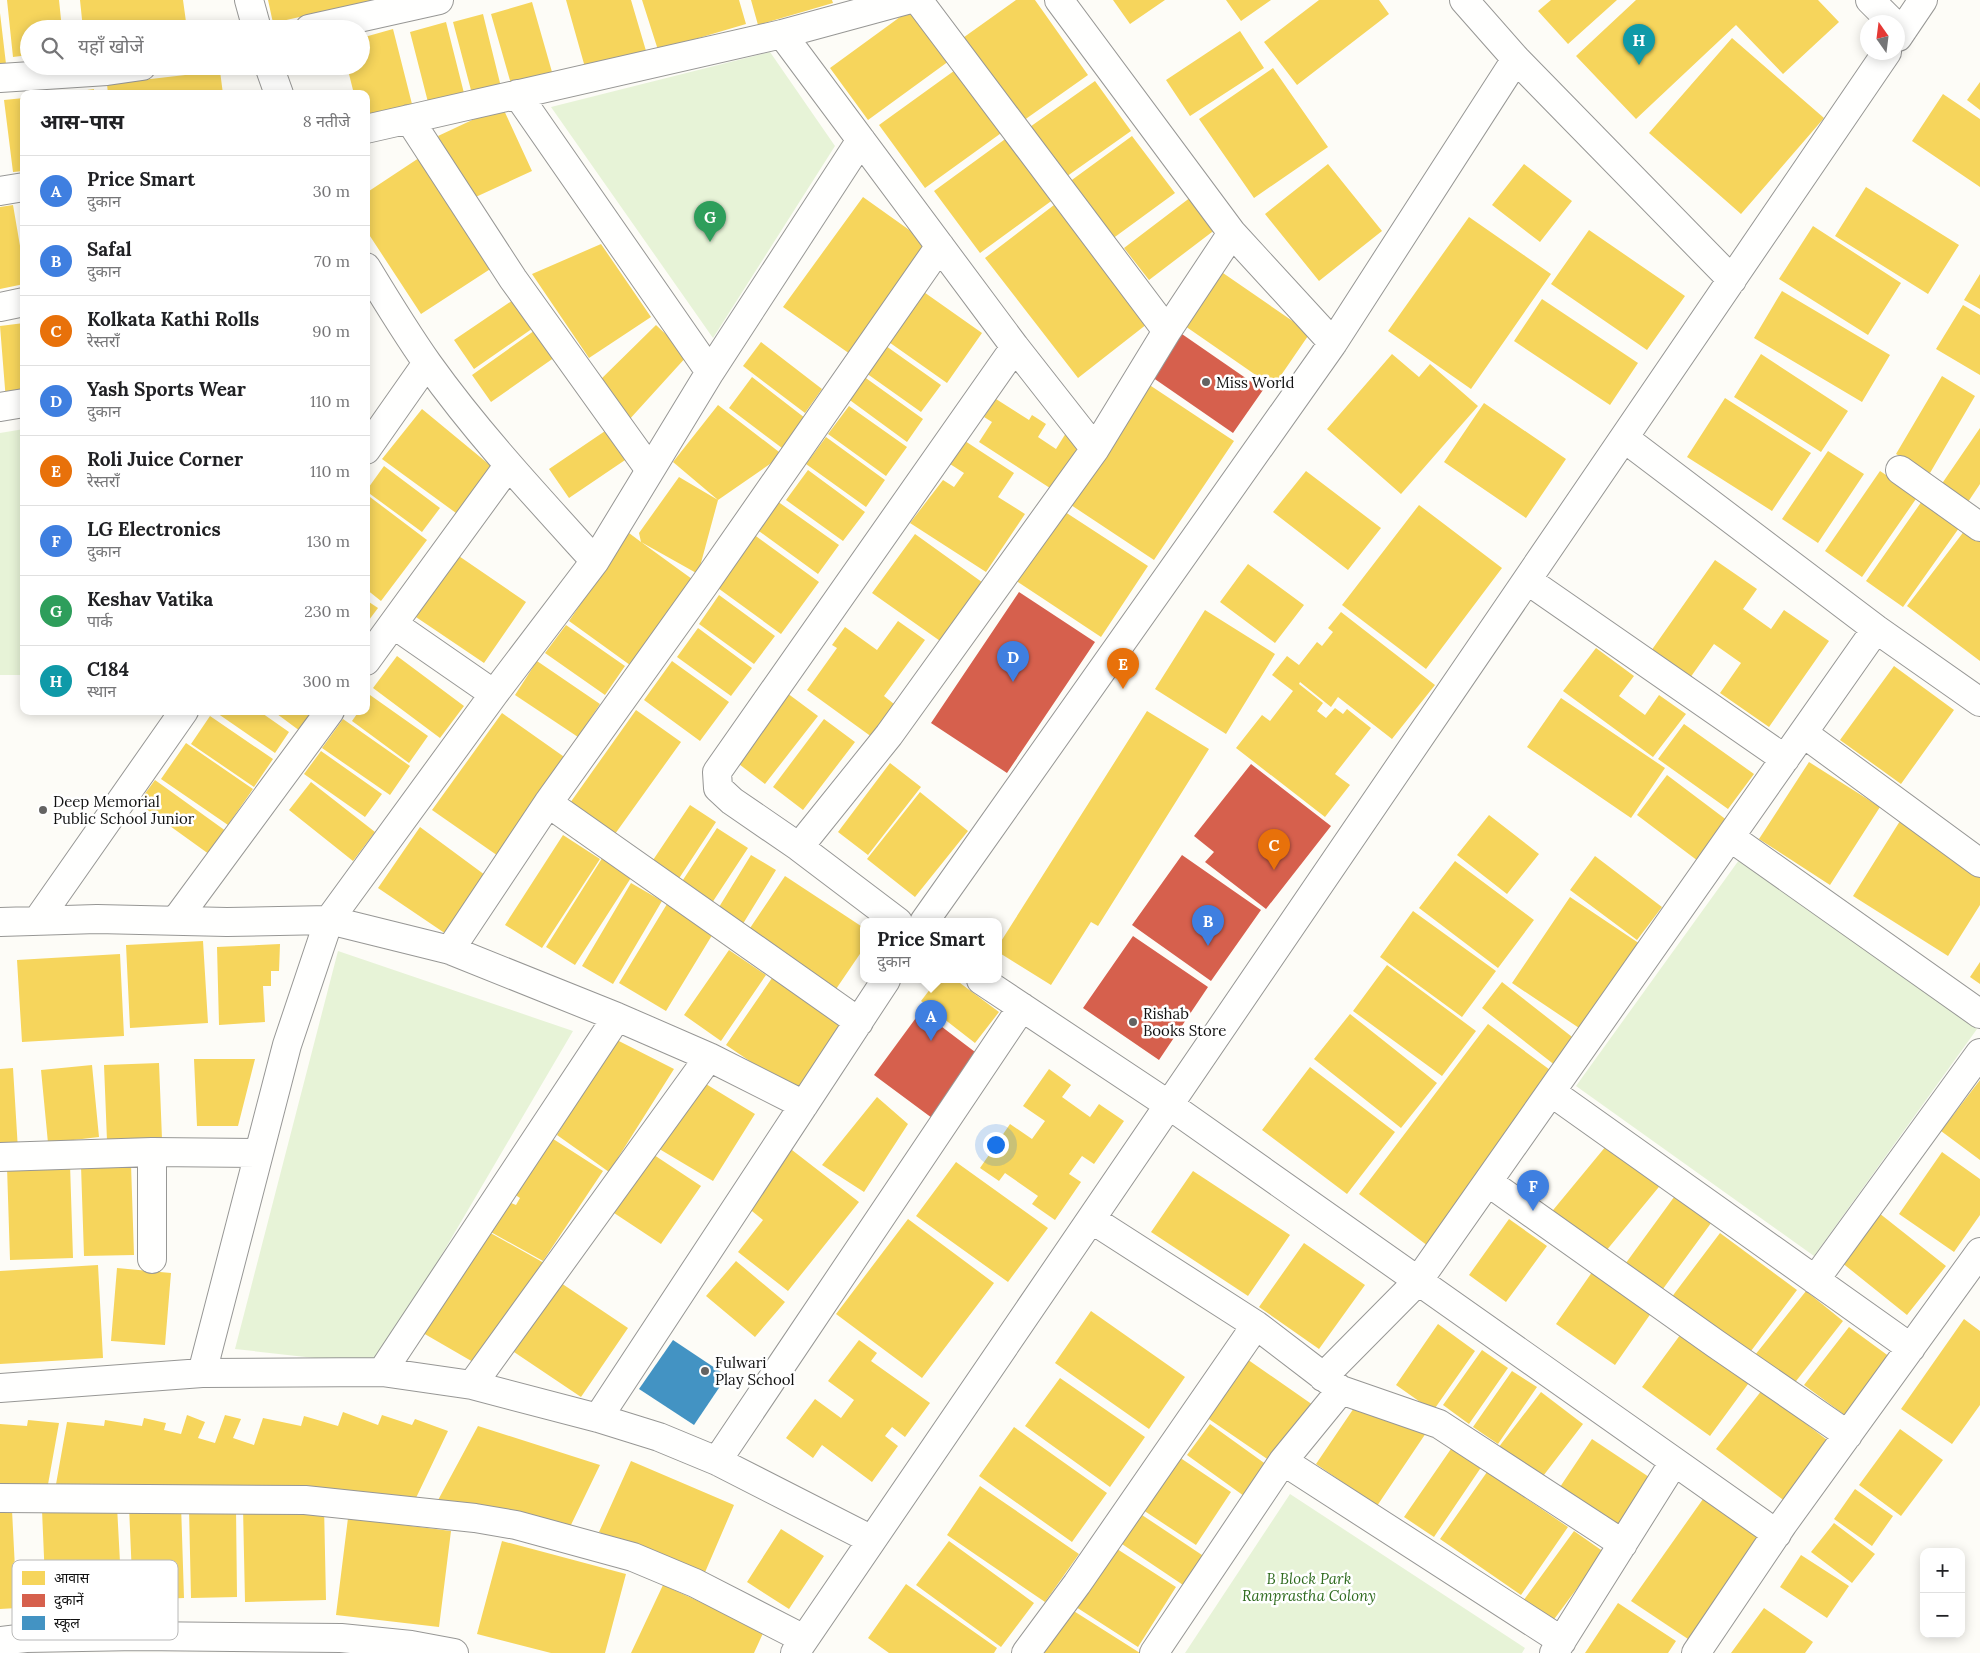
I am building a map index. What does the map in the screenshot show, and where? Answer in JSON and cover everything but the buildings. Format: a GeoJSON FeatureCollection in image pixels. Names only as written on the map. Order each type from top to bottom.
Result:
{"type":"FeatureCollection","features":[{"type":"Feature","properties":{"kind":"street"},"geometry":{"type":"LineString","coordinates":[[249,0],[255,20]]}},
{"type":"Feature","properties":{"kind":"street"},"geometry":{"type":"LineString","coordinates":[[349,20],[439,0]]}},
{"type":"Feature","properties":{"kind":"street"},"geometry":{"type":"LineString","coordinates":[[370,128],[782,34],[907,0]]}},
{"type":"Feature","properties":{"kind":"street"},"geometry":{"type":"LineString","coordinates":[[918,0],[1167,331]]}},
{"type":"Feature","properties":{"kind":"street"},"geometry":{"type":"LineString","coordinates":[[1059,0],[1232,233],[1333,343]]}},
{"type":"Feature","properties":{"kind":"street"},"geometry":{"type":"LineString","coordinates":[[1464,0],[1516,59],[1732,280]]}},
{"type":"Feature","properties":{"kind":"street"},"geometry":{"type":"LineString","coordinates":[[1870,0],[1881,15]]}},
{"type":"Feature","properties":{"kind":"street"},"geometry":{"type":"LineString","coordinates":[[1905,22],[1923,0]]}},
{"type":"Feature","properties":{"kind":"street"},"geometry":{"type":"LineString","coordinates":[[782,34],[1015,347],[1095,448]]}},
{"type":"Feature","properties":{"kind":"street"},"geometry":{"type":"LineString","coordinates":[[927,918],[1333,343],[1516,59]]}},
{"type":"Feature","properties":{"kind":"street"},"geometry":{"type":"LineString","coordinates":[[0,1498],[305,1500],[475,1518],[516,1525],[633,1557],[695,1584],[800,1646],[1732,280],[1878,60]]}},
{"type":"Feature","properties":{"kind":"street"},"geometry":{"type":"LineString","coordinates":[[0,78],[46,75]]}},
{"type":"Feature","properties":{"kind":"street"},"geometry":{"type":"LineString","coordinates":[[272,75],[278,90]]}},
{"type":"Feature","properties":{"kind":"street"},"geometry":{"type":"LineString","coordinates":[[517,94],[710,372]]}},
{"type":"Feature","properties":{"kind":"street"},"geometry":{"type":"LineString","coordinates":[[409,119],[513,279],[650,470]]}},
{"type":"Feature","properties":{"kind":"street"},"geometry":{"type":"LineString","coordinates":[[202,1372],[286,1045],[329,920],[494,694],[596,561],[710,372],[861,140]]}},
{"type":"Feature","properties":{"kind":"street"},"geometry":{"type":"LineString","coordinates":[[0,191],[20,188]]}},
{"type":"Feature","properties":{"kind":"street"},"geometry":{"type":"LineString","coordinates":[[798,847],[889,734],[1095,448],[1167,331],[1232,233]]}},
{"type":"Feature","properties":{"kind":"street"},"geometry":{"type":"LineString","coordinates":[[450,950],[548,803],[704,585],[940,246]]}},
{"type":"Feature","properties":{"kind":"street"},"geometry":{"type":"LineString","coordinates":[[370,273],[427,363],[508,466],[596,561]]}},
{"type":"Feature","properties":{"kind":"street"},"geometry":{"type":"LineString","coordinates":[[0,307],[20,303]]}},
{"type":"Feature","properties":{"kind":"street"},"geometry":{"type":"LineString","coordinates":[[893,918],[798,847],[732,801],[718,788],[717,772],[1015,347]]}},
{"type":"Feature","properties":{"kind":"street"},"geometry":{"type":"LineString","coordinates":[[370,444],[427,363]]}},
{"type":"Feature","properties":{"kind":"street"},"geometry":{"type":"LineString","coordinates":[[0,407],[20,404]]}},
{"type":"Feature","properties":{"kind":"street"},"geometry":{"type":"LineString","coordinates":[[1624,438],[1876,629],[1980,702]]}},
{"type":"Feature","properties":{"kind":"street"},"geometry":{"type":"LineString","coordinates":[[370,656],[508,466]]}},
{"type":"Feature","properties":{"kind":"street"},"geometry":{"type":"LineString","coordinates":[[1900,470],[1980,527]]}},
{"type":"Feature","properties":{"kind":"street"},"geometry":{"type":"LineString","coordinates":[[1527,580],[1785,759]]}},
{"type":"Feature","properties":{"kind":"street"},"geometry":{"type":"LineString","coordinates":[[393,624],[494,694]]}},
{"type":"Feature","properties":{"kind":"street"},"geometry":{"type":"LineString","coordinates":[[1154,1653],[1284,1461],[1332,1383],[1418,1282],[1876,629]]}},
{"type":"Feature","properties":{"kind":"street"},"geometry":{"type":"LineString","coordinates":[[36,921],[181,715]]}},
{"type":"Feature","properties":{"kind":"street"},"geometry":{"type":"LineString","coordinates":[[176,920],[327,715]]}},
{"type":"Feature","properties":{"kind":"street"},"geometry":{"type":"LineString","coordinates":[[1803,733],[1980,863]]}},
{"type":"Feature","properties":{"kind":"street"},"geometry":{"type":"LineString","coordinates":[[548,803],[859,1022]]}},
{"type":"Feature","properties":{"kind":"street"},"geometry":{"type":"LineString","coordinates":[[1730,838],[1980,1014]]}},
{"type":"Feature","properties":{"kind":"street"},"geometry":{"type":"LineString","coordinates":[[0,922],[329,920],[450,950],[617,1017],[709,1057],[804,1105]]}},
{"type":"Feature","properties":{"kind":"street"},"geometry":{"type":"LineString","coordinates":[[598,1418],[884,983]]}},
{"type":"Feature","properties":{"kind":"street"},"geometry":{"type":"LineString","coordinates":[[986,983],[1169,1105],[1777,1534]]}},
{"type":"Feature","properties":{"kind":"street"},"geometry":{"type":"LineString","coordinates":[[717,1461],[1022,1007]]}},
{"type":"Feature","properties":{"kind":"street"},"geometry":{"type":"LineString","coordinates":[[382,1372],[617,1017]]}},
{"type":"Feature","properties":{"kind":"street"},"geometry":{"type":"LineString","coordinates":[[1815,1280],[1980,1053]]}},
{"type":"Feature","properties":{"kind":"street"},"geometry":{"type":"LineString","coordinates":[[472,1385],[709,1057]]}},
{"type":"Feature","properties":{"kind":"street"},"geometry":{"type":"LineString","coordinates":[[1551,1092],[1910,1348]]}},
{"type":"Feature","properties":{"kind":"street"},"geometry":{"type":"LineString","coordinates":[[0,1157],[152,1152],[259,1153]]}},
{"type":"Feature","properties":{"kind":"street"},"geometry":{"type":"LineString","coordinates":[[152,1152],[152,1259]]}},
{"type":"Feature","properties":{"kind":"street"},"geometry":{"type":"LineString","coordinates":[[1488,1182],[1848,1435]]}},
{"type":"Feature","properties":{"kind":"street"},"geometry":{"type":"LineString","coordinates":[[1091,1219],[1256,1325],[1332,1383],[1439,1424],[1623,1544]]}},
{"type":"Feature","properties":{"kind":"street"},"geometry":{"type":"LineString","coordinates":[[1696,1653],[1777,1534],[1980,1252]]}},
{"type":"Feature","properties":{"kind":"street"},"geometry":{"type":"LineString","coordinates":[[1026,1653],[1077,1584],[1256,1325]]}},
{"type":"Feature","properties":{"kind":"street"},"geometry":{"type":"LineString","coordinates":[[0,1388],[202,1372],[382,1372],[472,1385],[598,1418],[658,1437],[717,1461],[872,1540]]}},
{"type":"Feature","properties":{"kind":"street"},"geometry":{"type":"LineString","coordinates":[[1284,1461],[1558,1647],[1674,1462]]}},
{"type":"Feature","properties":{"kind":"street"},"geometry":{"type":"LineString","coordinates":[[178,1636],[341,1638],[411,1645],[454,1653]]}},
{"type":"Feature","properties":{"kind":"green space"},"geometry":{"type":"Polygon","coordinates":[[[770,52],[835,146],[713,338],[551,107],[770,52]]]}},
{"type":"Feature","properties":{"kind":"green space"},"geometry":{"type":"Polygon","coordinates":[[[20,430],[20,675],[0,675],[0,433],[20,430]]]}},
{"type":"Feature","properties":{"kind":"green space"},"geometry":{"type":"Polygon","coordinates":[[[1739,860],[1977,1029],[1814,1256],[1576,1086],[1739,860]]]}},
{"type":"Feature","properties":{"kind":"green space"},"geometry":{"type":"Polygon","coordinates":[[[338,951],[573,1031],[377,1365],[235,1349],[338,951]]]}},
{"type":"Feature","properties":{"kind":"green space","name":"B Block Park Ramprastha Colony"},"geometry":{"type":"Polygon","coordinates":[[[1290,1494],[1525,1648],[1522,1653],[1185,1653],[1290,1494]]]}},
{"type":"Feature","properties":{"kind":"place","name":"C184"},"geometry":{"type":"Point","coordinates":[1639,65]}},
{"type":"Feature","properties":{"kind":"place","name":"Keshav Vatika"},"geometry":{"type":"Point","coordinates":[710,242]}},
{"type":"Feature","properties":{"kind":"place","name":"Miss World"},"geometry":{"type":"Point","coordinates":[1206,382]}},
{"type":"Feature","properties":{"kind":"place","name":"Yash Sports Wear"},"geometry":{"type":"Point","coordinates":[1013,682]}},
{"type":"Feature","properties":{"kind":"place","name":"Roli Juice Corner"},"geometry":{"type":"Point","coordinates":[1123,689]}},
{"type":"Feature","properties":{"kind":"place","name":"Deep Memorial Public School Junior"},"geometry":{"type":"Point","coordinates":[43,810]}},
{"type":"Feature","properties":{"kind":"place","name":"Kolkata Kathi Rolls"},"geometry":{"type":"Point","coordinates":[1274,870]}},
{"type":"Feature","properties":{"kind":"place","name":"Safal"},"geometry":{"type":"Point","coordinates":[1208,946]}},
{"type":"Feature","properties":{"kind":"place","name":"Rishab Books Store"},"geometry":{"type":"Point","coordinates":[1133,1022]}},
{"type":"Feature","properties":{"kind":"place","name":"Price Smart"},"geometry":{"type":"Point","coordinates":[931,1041]}},
{"type":"Feature","properties":{"kind":"place","name":"LG Electronics"},"geometry":{"type":"Point","coordinates":[1533,1211]}},
{"type":"Feature","properties":{"kind":"place","name":"Fulwari Play School"},"geometry":{"type":"Point","coordinates":[705,1371]}}]}
